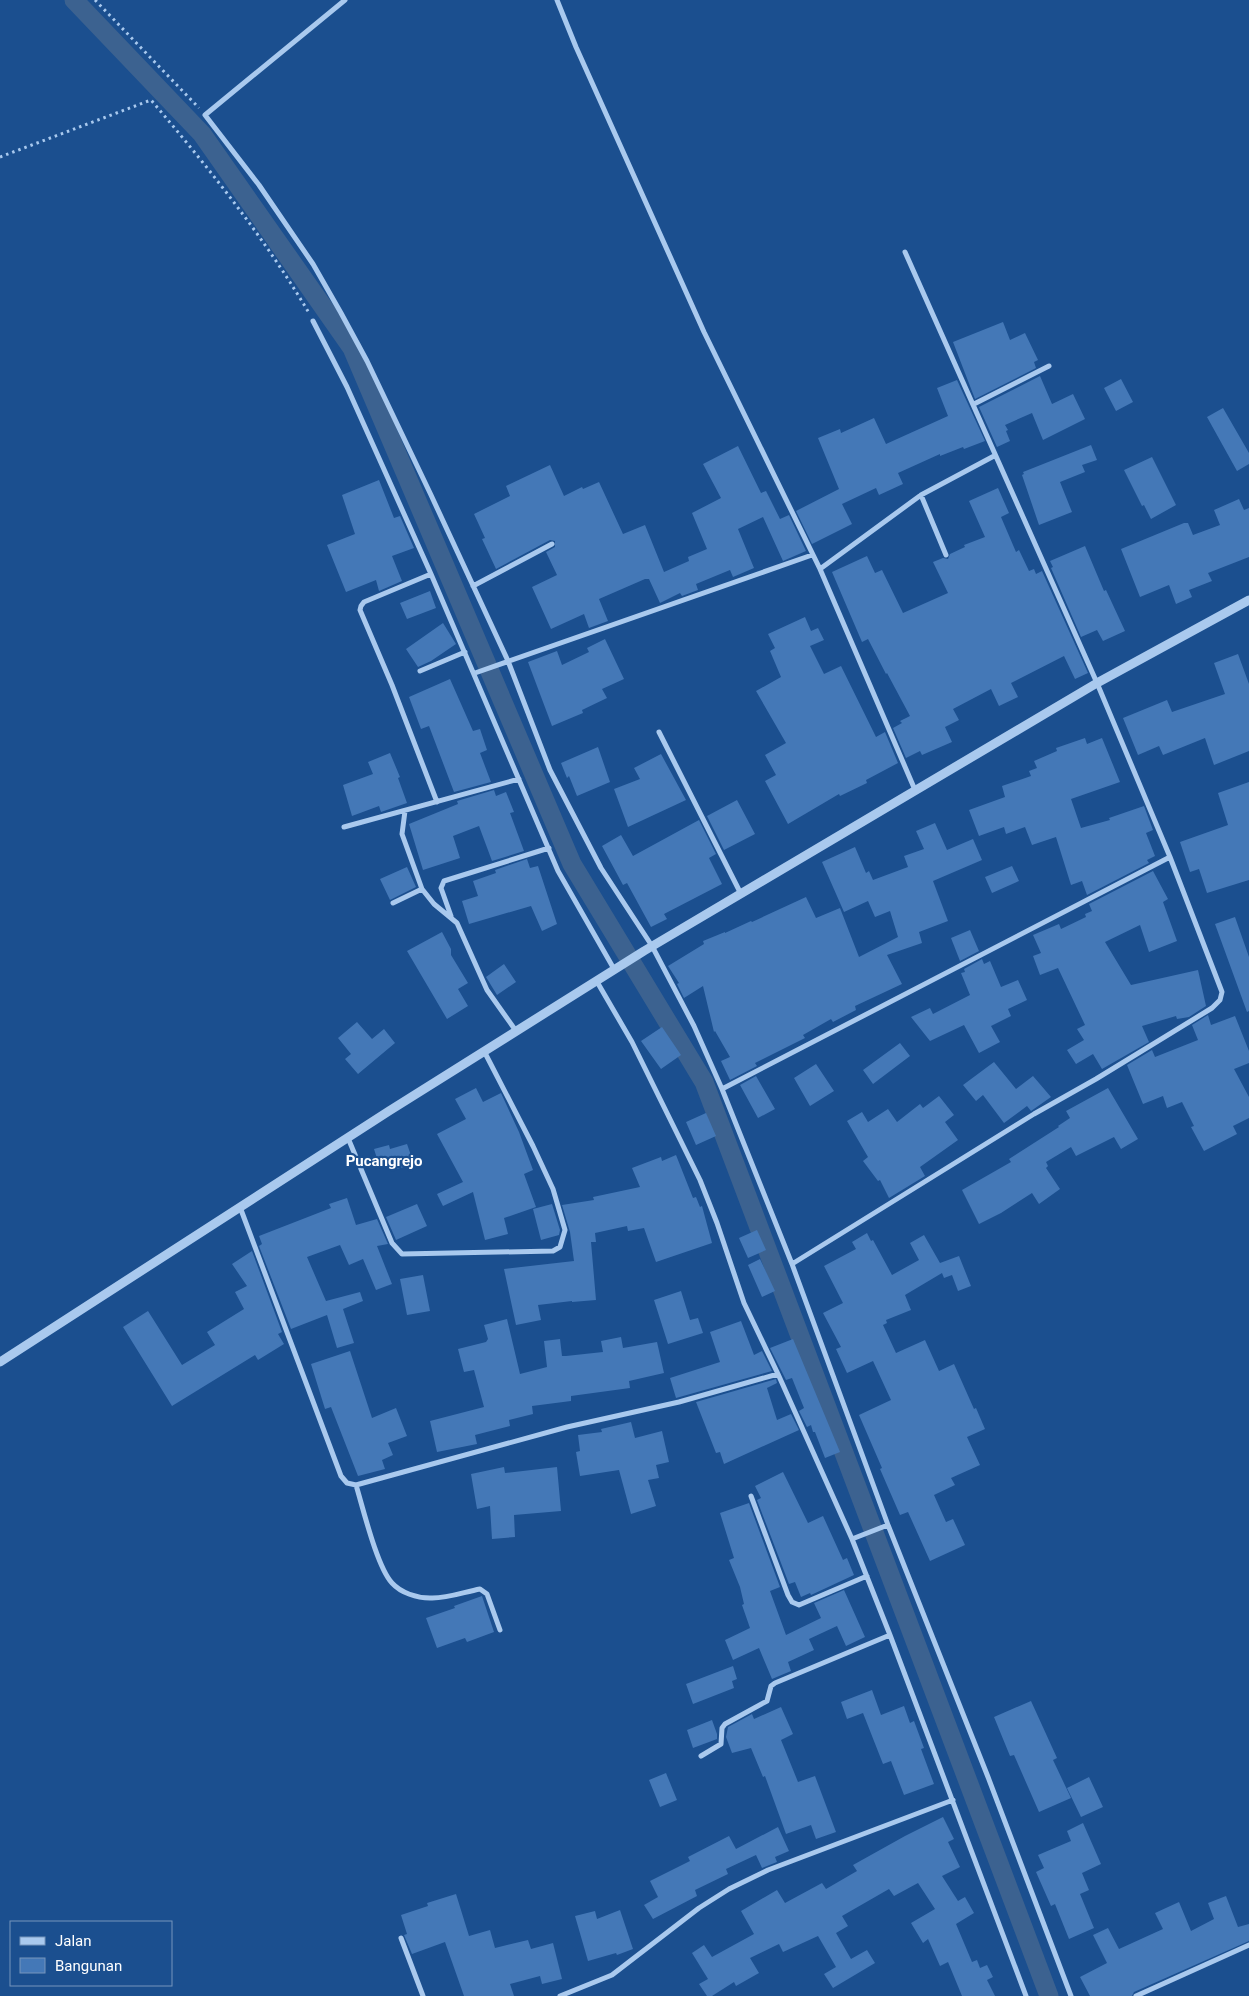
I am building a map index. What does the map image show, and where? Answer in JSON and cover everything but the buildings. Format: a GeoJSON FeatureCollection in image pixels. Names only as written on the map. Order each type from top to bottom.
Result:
{"type":"FeatureCollection","features":[{"type":"Feature","properties":{"kind":"street"},"geometry":{"type":"LineString","coordinates":[[345,0],[205,114],[259,185],[313,264],[367,361],[508,662],[550,770],[601,868],[694,1026],[722,1089],[792,1264],[888,1525],[988,1777],[1071,1996]]}},
{"type":"Feature","properties":{"kind":"street"},"geometry":{"type":"LineString","coordinates":[[557,0],[576,47],[704,332],[820,569],[915,790]]}},
{"type":"Feature","properties":{"kind":"street"},"geometry":{"type":"LineString","coordinates":[[792,1264],[1034,1114],[1096,1079],[1212,1008],[1220,1000],[1222,992],[1170,857],[1097,683],[994,456],[974,404],[905,252]]}},
{"type":"Feature","properties":{"kind":"street"},"geometry":{"type":"LineString","coordinates":[[313,321],[347,388],[431,574],[558,871],[616,968]]}},
{"type":"Feature","properties":{"kind":"street"},"geometry":{"type":"LineString","coordinates":[[974,404],[1049,366]]}},
{"type":"Feature","properties":{"kind":"street"},"geometry":{"type":"LineString","coordinates":[[820,569],[921,495],[994,456]]}},
{"type":"Feature","properties":{"kind":"street"},"geometry":{"type":"LineString","coordinates":[[921,495],[946,555]]}},
{"type":"Feature","properties":{"kind":"street"},"geometry":{"type":"LineString","coordinates":[[473,586],[552,544]]}},
{"type":"Feature","properties":{"kind":"street"},"geometry":{"type":"LineString","coordinates":[[474,673],[812,555]]}},
{"type":"Feature","properties":{"kind":"street"},"geometry":{"type":"LineString","coordinates":[[431,574],[364,602],[360,610],[392,685],[436,802]]}},
{"type":"Feature","properties":{"kind":"street"},"geometry":{"type":"LineString","coordinates":[[0,1362],[648,948],[1097,683],[1249,600]]}},
{"type":"Feature","properties":{"kind":"street"},"geometry":{"type":"LineString","coordinates":[[420,671],[465,652]]}},
{"type":"Feature","properties":{"kind":"street"},"geometry":{"type":"LineString","coordinates":[[659,732],[741,894]]}},
{"type":"Feature","properties":{"kind":"street"},"geometry":{"type":"LineString","coordinates":[[344,827],[519,779]]}},
{"type":"Feature","properties":{"kind":"street"},"geometry":{"type":"LineString","coordinates":[[405,811],[402,834],[422,890],[434,904],[457,922],[487,990],[516,1031]]}},
{"type":"Feature","properties":{"kind":"street"},"geometry":{"type":"LineString","coordinates":[[452,918],[441,888],[444,881],[548,848]]}},
{"type":"Feature","properties":{"kind":"street"},"geometry":{"type":"LineString","coordinates":[[722,1089],[1170,857]]}},
{"type":"Feature","properties":{"kind":"street"},"geometry":{"type":"LineString","coordinates":[[393,903],[422,890]]}},
{"type":"Feature","properties":{"kind":"street"},"geometry":{"type":"LineString","coordinates":[[596,980],[632,1042],[700,1180],[717,1223],[744,1303],[852,1539],[953,1800],[1026,1996]]}},
{"type":"Feature","properties":{"kind":"street"},"geometry":{"type":"LineString","coordinates":[[348,1138],[392,1243],[402,1254],[553,1251],[560,1247],[565,1230],[553,1189],[484,1051]]}},
{"type":"Feature","properties":{"kind":"street"},"geometry":{"type":"LineString","coordinates":[[240,1208],[341,1476],[347,1483],[356,1485],[567,1427],[679,1402],[778,1374]]}},
{"type":"Feature","properties":{"kind":"street"},"geometry":{"type":"LineString","coordinates":[[356,1485],[378,1555],[391,1582],[399,1589],[413,1596],[431,1598],[480,1589],[487,1594],[500,1630]]}},
{"type":"Feature","properties":{"kind":"street"},"geometry":{"type":"LineString","coordinates":[[751,1496],[792,1602],[799,1605],[867,1576]]}},
{"type":"Feature","properties":{"kind":"street"},"geometry":{"type":"LineString","coordinates":[[852,1539],[888,1525]]}},
{"type":"Feature","properties":{"kind":"street"},"geometry":{"type":"LineString","coordinates":[[701,1756],[721,1744],[722,1728],[725,1724],[767,1701],[771,1686],[774,1683],[890,1635]]}},
{"type":"Feature","properties":{"kind":"street"},"geometry":{"type":"LineString","coordinates":[[560,1996],[612,1975],[699,1908],[729,1889],[768,1870],[953,1800]]}},
{"type":"Feature","properties":{"kind":"street"},"geometry":{"type":"LineString","coordinates":[[401,1938],[423,1996]]}},
{"type":"Feature","properties":{"kind":"street"},"geometry":{"type":"LineString","coordinates":[[1136,1996],[1249,1946]]}},
{"type":"Feature","properties":{"kind":"path"},"geometry":{"type":"LineString","coordinates":[[95,0],[205,114]]}},
{"type":"Feature","properties":{"kind":"path"},"geometry":{"type":"LineString","coordinates":[[0,156],[151,100],[225,189],[291,282],[313,321]]}},
{"type":"Feature","properties":{"kind":"waterway"},"geometry":{"type":"LineString","coordinates":[[74,0],[202,134],[352,348],[572,864],[704,1082],[1049,1996]]}},
{"type":"Feature","properties":{"kind":"district","name":"Pucangrejo"},"geometry":{"type":"Point","coordinates":[384,1161]}}]}
